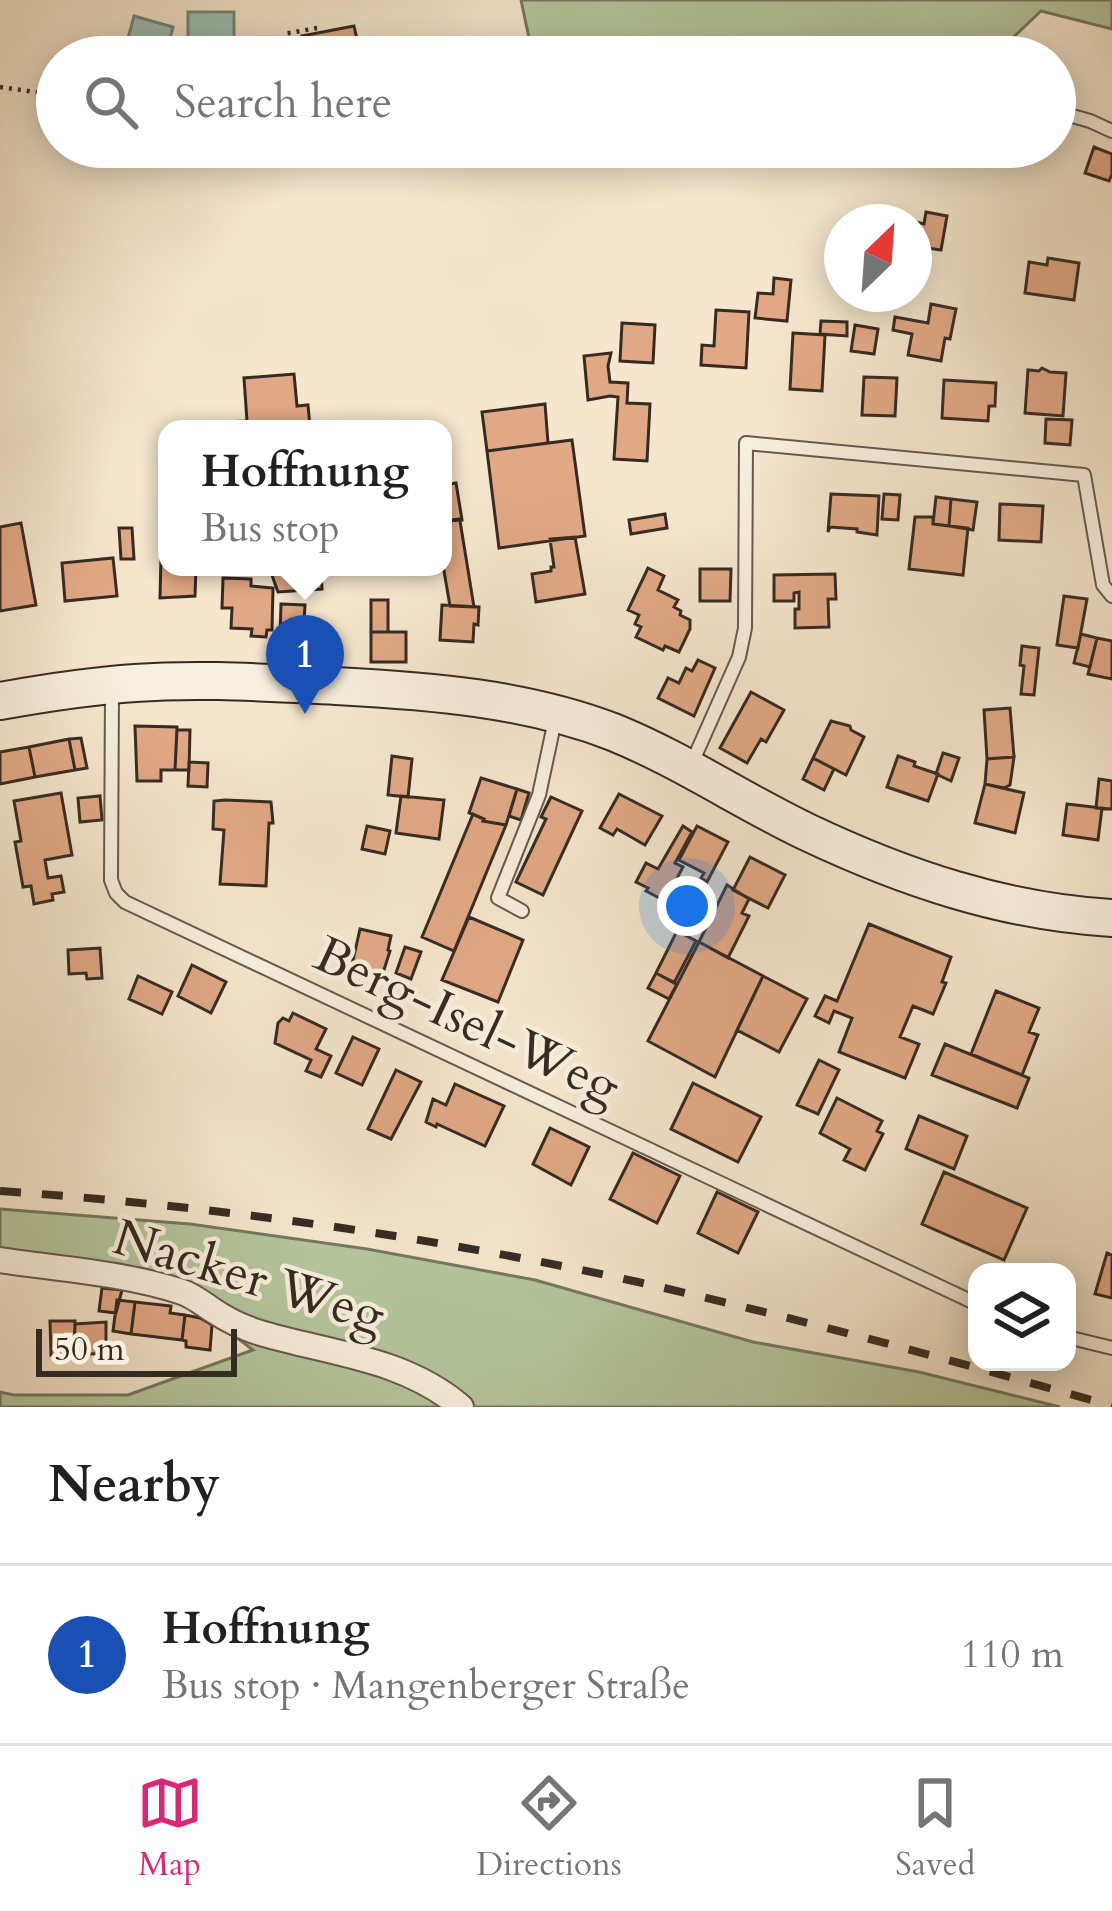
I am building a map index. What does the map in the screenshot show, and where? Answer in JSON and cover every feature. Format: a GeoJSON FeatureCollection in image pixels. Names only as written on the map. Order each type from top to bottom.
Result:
{"type":"FeatureCollection","features":[{"type":"Feature","properties":{"kind":"main road"},"geometry":{"type":"LineString","coordinates":[[0,700],[112,685],[203,682],[424,690],[556,714],[614,733],[806,831],[909,877],[991,901],[1112,918]]}},
{"type":"Feature","properties":{"kind":"street","name":"Nacker Weg"},"geometry":{"type":"LineString","coordinates":[[0,1260],[182,1292],[262,1334],[404,1372],[461,1407]]}},
{"type":"Feature","properties":{"kind":"lane"},"geometry":{"type":"LineString","coordinates":[[1076,117],[1112,131]]}},
{"type":"Feature","properties":{"kind":"lane"},"geometry":{"type":"LineString","coordinates":[[689,770],[739,656],[745,628],[746,442],[1084,475],[1103,585],[1112,596]]}},
{"type":"Feature","properties":{"kind":"lane","name":"Berg-Isel-Weg"},"geometry":{"type":"LineString","coordinates":[[112,685],[111,880],[125,902],[968,1300]]}},
{"type":"Feature","properties":{"kind":"lane"},"geometry":{"type":"LineString","coordinates":[[522,911],[499,898],[539,795],[556,714]]}},
{"type":"Feature","properties":{"kind":"lane"},"geometry":{"type":"LineString","coordinates":[[1076,1339],[1112,1348]]}},
{"type":"Feature","properties":{"kind":"path"},"geometry":{"type":"LineString","coordinates":[[284,36],[316,28]]}},
{"type":"Feature","properties":{"kind":"path"},"geometry":{"type":"LineString","coordinates":[[0,87],[36,92]]}},
{"type":"Feature","properties":{"kind":"green space"},"geometry":{"type":"Polygon","coordinates":[[[521,0],[1112,0],[1112,29],[1041,11],[1015,36],[529,36],[521,0]]]}},
{"type":"Feature","properties":{"kind":"green space"},"geometry":{"type":"Polygon","coordinates":[[[0,1209],[190,1224],[367,1249],[535,1280],[753,1342],[919,1372],[1060,1407],[0,1407],[0,1392],[128,1395],[253,1350],[197,1307],[0,1254],[0,1209]]]}},
{"type":"Feature","properties":{"kind":"water"},"geometry":{"type":"Polygon","coordinates":[[[188,12],[234,12],[234,36],[188,36],[188,12]]]}},
{"type":"Feature","properties":{"kind":"water"},"geometry":{"type":"Polygon","coordinates":[[[134,16],[173,27],[171,36],[129,36],[134,16]]]}},
{"type":"Feature","properties":{"kind":"building"},"geometry":{"type":"Polygon","coordinates":[[[354,26],[356,36],[302,36],[354,26]]]}},
{"type":"Feature","properties":{"kind":"building"},"geometry":{"type":"Polygon","coordinates":[[[1094,147],[1112,154],[1109,181],[1085,173],[1094,147]]]}},
{"type":"Feature","properties":{"kind":"building"},"geometry":{"type":"Polygon","coordinates":[[[932,213],[947,216],[941,250],[932,249],[932,213]]]}},
{"type":"Feature","properties":{"kind":"building"},"geometry":{"type":"Polygon","coordinates":[[[1048,258],[1079,263],[1074,300],[1025,293],[1029,262],[1047,265],[1048,258]]]}},
{"type":"Feature","properties":{"kind":"building"},"geometry":{"type":"Polygon","coordinates":[[[774,278],[791,280],[787,321],[755,318],[758,293],[773,294],[774,278]]]}},
{"type":"Feature","properties":{"kind":"building"},"geometry":{"type":"Polygon","coordinates":[[[932,304],[956,309],[941,361],[908,355],[912,334],[893,330],[895,317],[928,323],[932,304]]]}},
{"type":"Feature","properties":{"kind":"building"},"geometry":{"type":"Polygon","coordinates":[[[716,310],[749,312],[746,368],[701,365],[702,345],[714,346],[716,310]]]}},
{"type":"Feature","properties":{"kind":"building"},"geometry":{"type":"Polygon","coordinates":[[[821,321],[847,322],[847,336],[820,334],[821,321]]]}},
{"type":"Feature","properties":{"kind":"building"},"geometry":{"type":"Polygon","coordinates":[[[622,323],[655,325],[653,363],[620,361],[622,323]]]}},
{"type":"Feature","properties":{"kind":"building"},"geometry":{"type":"Polygon","coordinates":[[[855,325],[878,329],[874,354],[851,351],[855,325]]]}},
{"type":"Feature","properties":{"kind":"building"},"geometry":{"type":"Polygon","coordinates":[[[793,333],[825,335],[822,391],[790,389],[793,333]]]}},
{"type":"Feature","properties":{"kind":"building"},"geometry":{"type":"Polygon","coordinates":[[[611,353],[610,382],[628,383],[627,403],[650,404],[647,461],[614,459],[618,397],[588,400],[584,356],[611,353]]]}},
{"type":"Feature","properties":{"kind":"building"},"geometry":{"type":"Polygon","coordinates":[[[1028,370],[1066,373],[1063,416],[1025,413],[1028,370]]]}},
{"type":"Feature","properties":{"kind":"building"},"geometry":{"type":"Polygon","coordinates":[[[294,374],[297,406],[308,405],[309,420],[247,420],[244,378],[294,374]]]}},
{"type":"Feature","properties":{"kind":"building"},"geometry":{"type":"Polygon","coordinates":[[[864,377],[897,378],[895,416],[862,415],[864,377]]]}},
{"type":"Feature","properties":{"kind":"building"},"geometry":{"type":"Polygon","coordinates":[[[944,380],[996,383],[995,406],[989,406],[988,421],[942,418],[944,380]]]}},
{"type":"Feature","properties":{"kind":"building"},"geometry":{"type":"Polygon","coordinates":[[[545,404],[548,443],[487,451],[482,412],[545,404]]]}},
{"type":"Feature","properties":{"kind":"building"},"geometry":{"type":"Polygon","coordinates":[[[1046,419],[1072,420],[1070,445],[1045,443],[1046,419]]]}},
{"type":"Feature","properties":{"kind":"building"},"geometry":{"type":"Polygon","coordinates":[[[572,440],[585,536],[499,548],[487,451],[572,440]]]}},
{"type":"Feature","properties":{"kind":"building"},"geometry":{"type":"Polygon","coordinates":[[[456,483],[462,520],[452,521],[452,484],[456,483]]]}},
{"type":"Feature","properties":{"kind":"building"},"geometry":{"type":"Polygon","coordinates":[[[831,494],[879,496],[877,535],[830,527],[828,532],[831,494]]]}},
{"type":"Feature","properties":{"kind":"building"},"geometry":{"type":"Polygon","coordinates":[[[884,494],[900,495],[898,520],[882,519],[884,494]]]}},
{"type":"Feature","properties":{"kind":"building"},"geometry":{"type":"Polygon","coordinates":[[[936,497],[951,499],[949,526],[933,524],[936,497]]]}},
{"type":"Feature","properties":{"kind":"building"},"geometry":{"type":"Polygon","coordinates":[[[951,499],[977,502],[973,530],[949,526],[951,499]]]}},
{"type":"Feature","properties":{"kind":"building"},"geometry":{"type":"Polygon","coordinates":[[[1000,504],[1043,506],[1041,542],[999,540],[1000,504]]]}},
{"type":"Feature","properties":{"kind":"building"},"geometry":{"type":"Polygon","coordinates":[[[665,514],[667,528],[631,534],[629,520],[665,514]]]}},
{"type":"Feature","properties":{"kind":"building"},"geometry":{"type":"Polygon","coordinates":[[[915,517],[933,517],[933,524],[968,528],[963,575],[909,569],[915,517]]]}},
{"type":"Feature","properties":{"kind":"building"},"geometry":{"type":"Polygon","coordinates":[[[460,519],[474,607],[450,606],[445,576],[452,576],[452,520],[460,519]]]}},
{"type":"Feature","properties":{"kind":"building"},"geometry":{"type":"Polygon","coordinates":[[[21,523],[36,605],[0,611],[0,527],[21,523]]]}},
{"type":"Feature","properties":{"kind":"building"},"geometry":{"type":"Polygon","coordinates":[[[119,528],[132,528],[134,559],[121,559],[119,528]]]}},
{"type":"Feature","properties":{"kind":"building"},"geometry":{"type":"Polygon","coordinates":[[[575,537],[585,594],[536,602],[532,574],[554,567],[550,539],[575,537]]]}},
{"type":"Feature","properties":{"kind":"building"},"geometry":{"type":"Polygon","coordinates":[[[113,558],[117,596],[65,601],[62,563],[113,558]]]}},
{"type":"Feature","properties":{"kind":"building"},"geometry":{"type":"Polygon","coordinates":[[[648,568],[664,576],[658,590],[678,600],[674,607],[690,620],[679,652],[636,637],[641,627],[635,624],[639,615],[628,610],[648,568]]]}},
{"type":"Feature","properties":{"kind":"building"},"geometry":{"type":"Polygon","coordinates":[[[700,569],[731,569],[730,601],[700,601],[700,569]]]}},
{"type":"Feature","properties":{"kind":"building"},"geometry":{"type":"Polygon","coordinates":[[[835,574],[836,599],[828,599],[829,627],[795,628],[799,592],[794,593],[794,601],[774,601],[774,575],[835,574]]]}},
{"type":"Feature","properties":{"kind":"building"},"geometry":{"type":"Polygon","coordinates":[[[161,576],[196,576],[195,596],[160,598],[161,576]]]}},
{"type":"Feature","properties":{"kind":"building"},"geometry":{"type":"Polygon","coordinates":[[[272,576],[321,576],[322,589],[278,592],[272,576]]]}},
{"type":"Feature","properties":{"kind":"building"},"geometry":{"type":"Polygon","coordinates":[[[223,578],[251,579],[251,586],[273,588],[272,630],[267,630],[266,637],[251,636],[252,629],[231,628],[232,608],[222,608],[223,578]]]}},
{"type":"Feature","properties":{"kind":"building"},"geometry":{"type":"Polygon","coordinates":[[[1064,596],[1087,599],[1078,648],[1057,645],[1064,596]]]}},
{"type":"Feature","properties":{"kind":"building"},"geometry":{"type":"Polygon","coordinates":[[[371,600],[388,600],[388,632],[371,632],[371,600]]]}},
{"type":"Feature","properties":{"kind":"building"},"geometry":{"type":"Polygon","coordinates":[[[281,604],[305,605],[303,638],[280,637],[281,604]]]}},
{"type":"Feature","properties":{"kind":"building"},"geometry":{"type":"Polygon","coordinates":[[[442,605],[479,607],[473,642],[440,640],[442,605]]]}},
{"type":"Feature","properties":{"kind":"building"},"geometry":{"type":"Polygon","coordinates":[[[371,632],[406,632],[406,662],[371,662],[371,632]]]}},
{"type":"Feature","properties":{"kind":"building"},"geometry":{"type":"Polygon","coordinates":[[[1081,634],[1097,638],[1090,667],[1074,663],[1081,634]]]}},
{"type":"Feature","properties":{"kind":"building"},"geometry":{"type":"Polygon","coordinates":[[[1097,638],[1112,641],[1112,679],[1088,674],[1097,638]]]}},
{"type":"Feature","properties":{"kind":"building"},"geometry":{"type":"Polygon","coordinates":[[[1022,646],[1039,648],[1034,695],[1021,694],[1022,646]]]}},
{"type":"Feature","properties":{"kind":"building"},"geometry":{"type":"Polygon","coordinates":[[[698,660],[715,668],[694,716],[658,698],[668,678],[679,683],[686,668],[692,671],[698,660]]]}},
{"type":"Feature","properties":{"kind":"building"},"geometry":{"type":"Polygon","coordinates":[[[751,692],[784,710],[747,763],[720,748],[751,692]]]}},
{"type":"Feature","properties":{"kind":"building"},"geometry":{"type":"Polygon","coordinates":[[[1010,708],[1014,757],[987,759],[984,710],[1010,708]]]}},
{"type":"Feature","properties":{"kind":"building"},"geometry":{"type":"Polygon","coordinates":[[[831,721],[850,726],[864,737],[846,775],[813,758],[831,721]]]}},
{"type":"Feature","properties":{"kind":"building"},"geometry":{"type":"Polygon","coordinates":[[[135,726],[177,727],[175,770],[161,770],[161,781],[137,781],[135,726]]]}},
{"type":"Feature","properties":{"kind":"building"},"geometry":{"type":"Polygon","coordinates":[[[177,730],[190,730],[189,770],[175,770],[177,730]]]}},
{"type":"Feature","properties":{"kind":"building"},"geometry":{"type":"Polygon","coordinates":[[[81,738],[87,768],[75,770],[69,739],[81,738]]]}},
{"type":"Feature","properties":{"kind":"building"},"geometry":{"type":"Polygon","coordinates":[[[69,739],[75,770],[35,777],[29,747],[69,739]]]}},
{"type":"Feature","properties":{"kind":"building"},"geometry":{"type":"Polygon","coordinates":[[[29,747],[35,777],[0,784],[0,752],[29,747]]]}},
{"type":"Feature","properties":{"kind":"building"},"geometry":{"type":"Polygon","coordinates":[[[943,753],[959,758],[951,781],[936,774],[943,753]]]}},
{"type":"Feature","properties":{"kind":"building"},"geometry":{"type":"Polygon","coordinates":[[[392,756],[412,759],[408,797],[388,795],[392,756]]]}},
{"type":"Feature","properties":{"kind":"building"},"geometry":{"type":"Polygon","coordinates":[[[898,756],[938,774],[928,801],[887,787],[898,756]]]}},
{"type":"Feature","properties":{"kind":"building"},"geometry":{"type":"Polygon","coordinates":[[[1014,757],[1010,785],[985,784],[987,759],[1014,757]]]}},
{"type":"Feature","properties":{"kind":"building"},"geometry":{"type":"Polygon","coordinates":[[[813,758],[834,769],[824,790],[803,779],[813,758]]]}},
{"type":"Feature","properties":{"kind":"building"},"geometry":{"type":"Polygon","coordinates":[[[189,762],[208,763],[207,787],[188,786],[189,762]]]}},
{"type":"Feature","properties":{"kind":"building"},"geometry":{"type":"Polygon","coordinates":[[[481,778],[517,789],[506,825],[469,813],[481,778]]]}},
{"type":"Feature","properties":{"kind":"building"},"geometry":{"type":"Polygon","coordinates":[[[1099,779],[1112,781],[1112,809],[1096,808],[1099,779]]]}},
{"type":"Feature","properties":{"kind":"building"},"geometry":{"type":"Polygon","coordinates":[[[985,784],[1024,793],[1015,833],[975,823],[985,784]]]}},
{"type":"Feature","properties":{"kind":"building"},"geometry":{"type":"Polygon","coordinates":[[[517,789],[529,793],[521,820],[509,816],[517,789]]]}},
{"type":"Feature","properties":{"kind":"building"},"geometry":{"type":"Polygon","coordinates":[[[61,793],[72,855],[45,860],[48,878],[61,876],[64,892],[34,904],[31,886],[23,887],[14,801],[61,793]]]}},
{"type":"Feature","properties":{"kind":"building"},"geometry":{"type":"Polygon","coordinates":[[[619,794],[662,816],[645,845],[617,829],[613,835],[600,828],[619,794]]]}},
{"type":"Feature","properties":{"kind":"building"},"geometry":{"type":"Polygon","coordinates":[[[100,796],[102,820],[80,822],[78,798],[100,796]]]}},
{"type":"Feature","properties":{"kind":"building"},"geometry":{"type":"Polygon","coordinates":[[[401,796],[444,800],[439,839],[396,833],[401,796]]]}},
{"type":"Feature","properties":{"kind":"building"},"geometry":{"type":"Polygon","coordinates":[[[551,797],[582,811],[543,895],[516,882],[546,819],[541,817],[551,797]]]}},
{"type":"Feature","properties":{"kind":"building"},"geometry":{"type":"Polygon","coordinates":[[[214,801],[271,802],[266,886],[220,884],[224,830],[213,829],[214,801]]]}},
{"type":"Feature","properties":{"kind":"building"},"geometry":{"type":"Polygon","coordinates":[[[1067,804],[1102,808],[1098,840],[1063,835],[1067,804]]]}},
{"type":"Feature","properties":{"kind":"building"},"geometry":{"type":"Polygon","coordinates":[[[473,814],[506,825],[454,951],[422,937],[473,814]]]}},
{"type":"Feature","properties":{"kind":"building"},"geometry":{"type":"Polygon","coordinates":[[[367,826],[390,831],[385,854],[362,849],[367,826]]]}},
{"type":"Feature","properties":{"kind":"building"},"geometry":{"type":"Polygon","coordinates":[[[683,826],[692,832],[675,863],[683,867],[665,901],[636,882],[646,863],[658,869],[683,826]]]}},
{"type":"Feature","properties":{"kind":"building"},"geometry":{"type":"Polygon","coordinates":[[[697,826],[728,842],[707,882],[701,878],[704,873],[679,860],[697,826]]]}},
{"type":"Feature","properties":{"kind":"building"},"geometry":{"type":"Polygon","coordinates":[[[750,857],[785,875],[768,908],[733,890],[750,857]]]}},
{"type":"Feature","properties":{"kind":"building"},"geometry":{"type":"Polygon","coordinates":[[[727,885],[749,899],[742,913],[749,916],[728,958],[699,942],[727,885]]]}},
{"type":"Feature","properties":{"kind":"building"},"geometry":{"type":"Polygon","coordinates":[[[469,917],[523,940],[498,1002],[442,980],[469,917]]]}},
{"type":"Feature","properties":{"kind":"building"},"geometry":{"type":"Polygon","coordinates":[[[869,924],[951,957],[933,1014],[913,1006],[900,1037],[919,1044],[905,1078],[839,1052],[852,1018],[834,1011],[829,1023],[815,1016],[825,996],[837,1001],[869,924]]]}},
{"type":"Feature","properties":{"kind":"building"},"geometry":{"type":"Polygon","coordinates":[[[360,929],[391,936],[382,976],[351,969],[360,929]]]}},
{"type":"Feature","properties":{"kind":"building"},"geometry":{"type":"Polygon","coordinates":[[[677,931],[696,941],[674,983],[656,973],[677,931]]]}},
{"type":"Feature","properties":{"kind":"building"},"geometry":{"type":"Polygon","coordinates":[[[699,942],[763,976],[715,1077],[648,1041],[699,942]]]}},
{"type":"Feature","properties":{"kind":"building"},"geometry":{"type":"Polygon","coordinates":[[[405,947],[421,952],[411,979],[396,973],[405,947]]]}},
{"type":"Feature","properties":{"kind":"building"},"geometry":{"type":"Polygon","coordinates":[[[100,948],[102,978],[69,974],[68,950],[100,948]]]}},
{"type":"Feature","properties":{"kind":"building"},"geometry":{"type":"Polygon","coordinates":[[[192,965],[226,982],[211,1013],[178,996],[192,965]]]}},
{"type":"Feature","properties":{"kind":"building"},"geometry":{"type":"Polygon","coordinates":[[[656,973],[677,984],[669,999],[648,988],[656,973]]]}},
{"type":"Feature","properties":{"kind":"building"},"geometry":{"type":"Polygon","coordinates":[[[138,976],[172,992],[162,1014],[129,999],[138,976]]]}},
{"type":"Feature","properties":{"kind":"building"},"geometry":{"type":"Polygon","coordinates":[[[763,976],[807,999],[779,1052],[737,1030],[763,976]]]}},
{"type":"Feature","properties":{"kind":"building"},"geometry":{"type":"Polygon","coordinates":[[[996,991],[1039,1008],[1029,1032],[1038,1035],[1022,1075],[971,1054],[996,991]]]}},
{"type":"Feature","properties":{"kind":"building"},"geometry":{"type":"Polygon","coordinates":[[[293,1013],[326,1029],[316,1049],[331,1056],[321,1077],[306,1071],[311,1060],[275,1043],[278,1023],[283,1018],[289,1021],[293,1013]]]}},
{"type":"Feature","properties":{"kind":"building"},"geometry":{"type":"Polygon","coordinates":[[[353,1037],[379,1049],[362,1085],[336,1073],[353,1037]]]}},
{"type":"Feature","properties":{"kind":"building"},"geometry":{"type":"Polygon","coordinates":[[[945,1044],[1029,1078],[1017,1108],[932,1075],[945,1044]]]}},
{"type":"Feature","properties":{"kind":"building"},"geometry":{"type":"Polygon","coordinates":[[[819,1060],[839,1070],[818,1114],[797,1105],[819,1060]]]}},
{"type":"Feature","properties":{"kind":"building"},"geometry":{"type":"Polygon","coordinates":[[[396,1070],[421,1082],[391,1139],[368,1129],[396,1070]]]}},
{"type":"Feature","properties":{"kind":"building"},"geometry":{"type":"Polygon","coordinates":[[[693,1083],[761,1117],[738,1162],[671,1129],[693,1083]]]}},
{"type":"Feature","properties":{"kind":"building"},"geometry":{"type":"Polygon","coordinates":[[[455,1084],[504,1106],[485,1146],[426,1122],[433,1099],[446,1105],[455,1084]]]}},
{"type":"Feature","properties":{"kind":"building"},"geometry":{"type":"Polygon","coordinates":[[[837,1098],[882,1121],[877,1131],[883,1134],[865,1170],[844,1160],[850,1149],[820,1133],[837,1098]]]}},
{"type":"Feature","properties":{"kind":"building"},"geometry":{"type":"Polygon","coordinates":[[[919,1116],[967,1136],[954,1169],[906,1149],[919,1116]]]}},
{"type":"Feature","properties":{"kind":"building"},"geometry":{"type":"Polygon","coordinates":[[[550,1128],[589,1147],[571,1185],[533,1164],[550,1128]]]}},
{"type":"Feature","properties":{"kind":"building"},"geometry":{"type":"Polygon","coordinates":[[[633,1153],[680,1176],[657,1223],[610,1199],[633,1153]]]}},
{"type":"Feature","properties":{"kind":"building"},"geometry":{"type":"Polygon","coordinates":[[[944,1172],[1027,1208],[1004,1260],[922,1224],[944,1172]]]}},
{"type":"Feature","properties":{"kind":"building"},"geometry":{"type":"Polygon","coordinates":[[[717,1192],[758,1212],[738,1253],[698,1233],[717,1192]]]}},
{"type":"Feature","properties":{"kind":"building"},"geometry":{"type":"Polygon","coordinates":[[[1107,1253],[1112,1255],[1112,1298],[1095,1294],[1107,1253]]]}},
{"type":"Feature","properties":{"kind":"building"},"geometry":{"type":"Polygon","coordinates":[[[102,1288],[122,1290],[116,1313],[99,1311],[102,1288]]]}},
{"type":"Feature","properties":{"kind":"building"},"geometry":{"type":"Polygon","coordinates":[[[117,1300],[135,1302],[131,1334],[113,1331],[117,1300]]]}},
{"type":"Feature","properties":{"kind":"building"},"geometry":{"type":"Polygon","coordinates":[[[135,1302],[171,1306],[170,1313],[185,1315],[182,1340],[131,1334],[135,1302]]]}},
{"type":"Feature","properties":{"kind":"building"},"geometry":{"type":"Polygon","coordinates":[[[185,1315],[212,1325],[210,1350],[186,1347],[182,1340],[185,1315]]]}},
{"type":"Feature","properties":{"kind":"building"},"geometry":{"type":"Polygon","coordinates":[[[50,1321],[75,1321],[74,1355],[51,1355],[50,1321]]]}},
{"type":"Feature","properties":{"kind":"building"},"geometry":{"type":"Polygon","coordinates":[[[106,1322],[106,1353],[74,1355],[75,1324],[106,1322]]]}},
{"type":"Feature","properties":{"kind":"railway"},"geometry":{"type":"LineString","coordinates":[[0,1191],[320,1225],[559,1265],[816,1325],[1112,1406]]}},
{"type":"Feature","properties":{"kind":"place","name":"Hoffnung"},"geometry":{"type":"Point","coordinates":[305,714]}}]}
